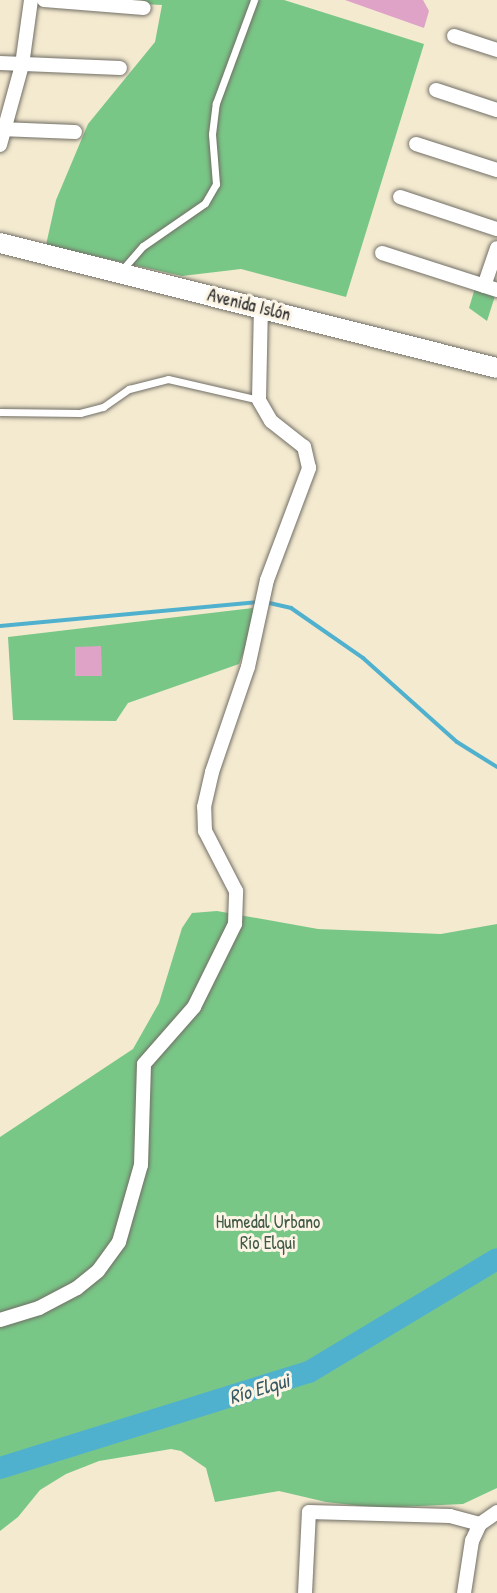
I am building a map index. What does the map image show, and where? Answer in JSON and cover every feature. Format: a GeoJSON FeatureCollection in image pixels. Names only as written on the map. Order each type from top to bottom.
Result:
{"type":"FeatureCollection","features":[{"type":"Feature","properties":{"kind":"main road","name":"Avenida Islón"},"geometry":{"type":"LineString","coordinates":[[0,243],[497,369]]}},
{"type":"Feature","properties":{"kind":"street"},"geometry":{"type":"LineString","coordinates":[[0,146],[2,129],[22,65],[31,0]]}},
{"type":"Feature","properties":{"kind":"street"},"geometry":{"type":"LineString","coordinates":[[44,0],[144,8]]}},
{"type":"Feature","properties":{"kind":"street"},"geometry":{"type":"LineString","coordinates":[[454,36],[497,50]]}},
{"type":"Feature","properties":{"kind":"street"},"geometry":{"type":"LineString","coordinates":[[0,63],[22,65],[36,62],[120,68]]}},
{"type":"Feature","properties":{"kind":"street"},"geometry":{"type":"LineString","coordinates":[[436,90],[497,110]]}},
{"type":"Feature","properties":{"kind":"street"},"geometry":{"type":"LineString","coordinates":[[2,129],[75,132]]}},
{"type":"Feature","properties":{"kind":"street"},"geometry":{"type":"LineString","coordinates":[[416,144],[497,170]]}},
{"type":"Feature","properties":{"kind":"street"},"geometry":{"type":"LineString","coordinates":[[400,197],[497,229]]}},
{"type":"Feature","properties":{"kind":"street"},"geometry":{"type":"LineString","coordinates":[[382,253],[491,288],[497,248]]}},
{"type":"Feature","properties":{"kind":"street"},"geometry":{"type":"LineString","coordinates":[[0,1320],[52,1302],[88,1280],[112,1252],[128,1220],[141,1165],[144,1064],[194,1007],[237,916],[236,891],[208,838],[203,815],[212,772],[248,667],[261,601],[297,508],[310,462],[304,447],[271,421],[260,400],[261,308]]}},
{"type":"Feature","properties":{"kind":"street"},"geometry":{"type":"LineString","coordinates":[[305,1593],[309,1512],[450,1516],[480,1524]]}},
{"type":"Feature","properties":{"kind":"street"},"geometry":{"type":"LineString","coordinates":[[464,1593],[465,1569],[480,1524],[497,1512]]}},
{"type":"Feature","properties":{"kind":"lane"},"geometry":{"type":"LineString","coordinates":[[119,273],[143,246],[205,203],[216,184],[212,134],[216,103],[254,0]]}},
{"type":"Feature","properties":{"kind":"lane"},"geometry":{"type":"LineString","coordinates":[[0,412],[80,413],[103,407],[129,389],[168,378],[260,400]]}},
{"type":"Feature","properties":{"kind":"green space"},"geometry":{"type":"Polygon","coordinates":[[[142,0],[284,0],[424,44],[346,297],[241,269],[182,276],[46,245],[56,200],[88,124],[155,42],[162,5],[142,4],[142,0]]]}},
{"type":"Feature","properties":{"kind":"green space"},"geometry":{"type":"Polygon","coordinates":[[[475,288],[495,296],[487,321],[469,308],[475,288]]]}},
{"type":"Feature","properties":{"kind":"green space"},"geometry":{"type":"Polygon","coordinates":[[[253,608],[253,628],[239,664],[128,703],[116,721],[13,720],[8,637],[253,608]]]}},
{"type":"Feature","properties":{"kind":"green space","name":"Humedal Urbano Río Elqui"},"geometry":{"type":"Polygon","coordinates":[[[217,911],[318,929],[441,934],[497,924],[497,1488],[463,1504],[378,1508],[326,1502],[279,1491],[215,1502],[206,1468],[181,1451],[171,1449],[99,1461],[66,1474],[40,1490],[18,1517],[0,1531],[0,1137],[133,1049],[159,1003],[182,928],[192,913],[217,911]]]}},
{"type":"Feature","properties":{"kind":"building"},"geometry":{"type":"Polygon","coordinates":[[[345,0],[423,0],[429,11],[424,28],[345,0]]]}},
{"type":"Feature","properties":{"kind":"building"},"geometry":{"type":"Polygon","coordinates":[[[101,646],[102,676],[75,676],[75,647],[101,646]]]}},
{"type":"Feature","properties":{"kind":"waterway"},"geometry":{"type":"LineString","coordinates":[[0,626],[258,602]]}},
{"type":"Feature","properties":{"kind":"waterway"},"geometry":{"type":"LineString","coordinates":[[265,602],[291,608],[363,658],[457,742],[497,767]]}},
{"type":"Feature","properties":{"kind":"waterway","name":"Río Elqui"},"geometry":{"type":"LineString","coordinates":[[0,1468],[309,1372],[497,1259]]}}]}
